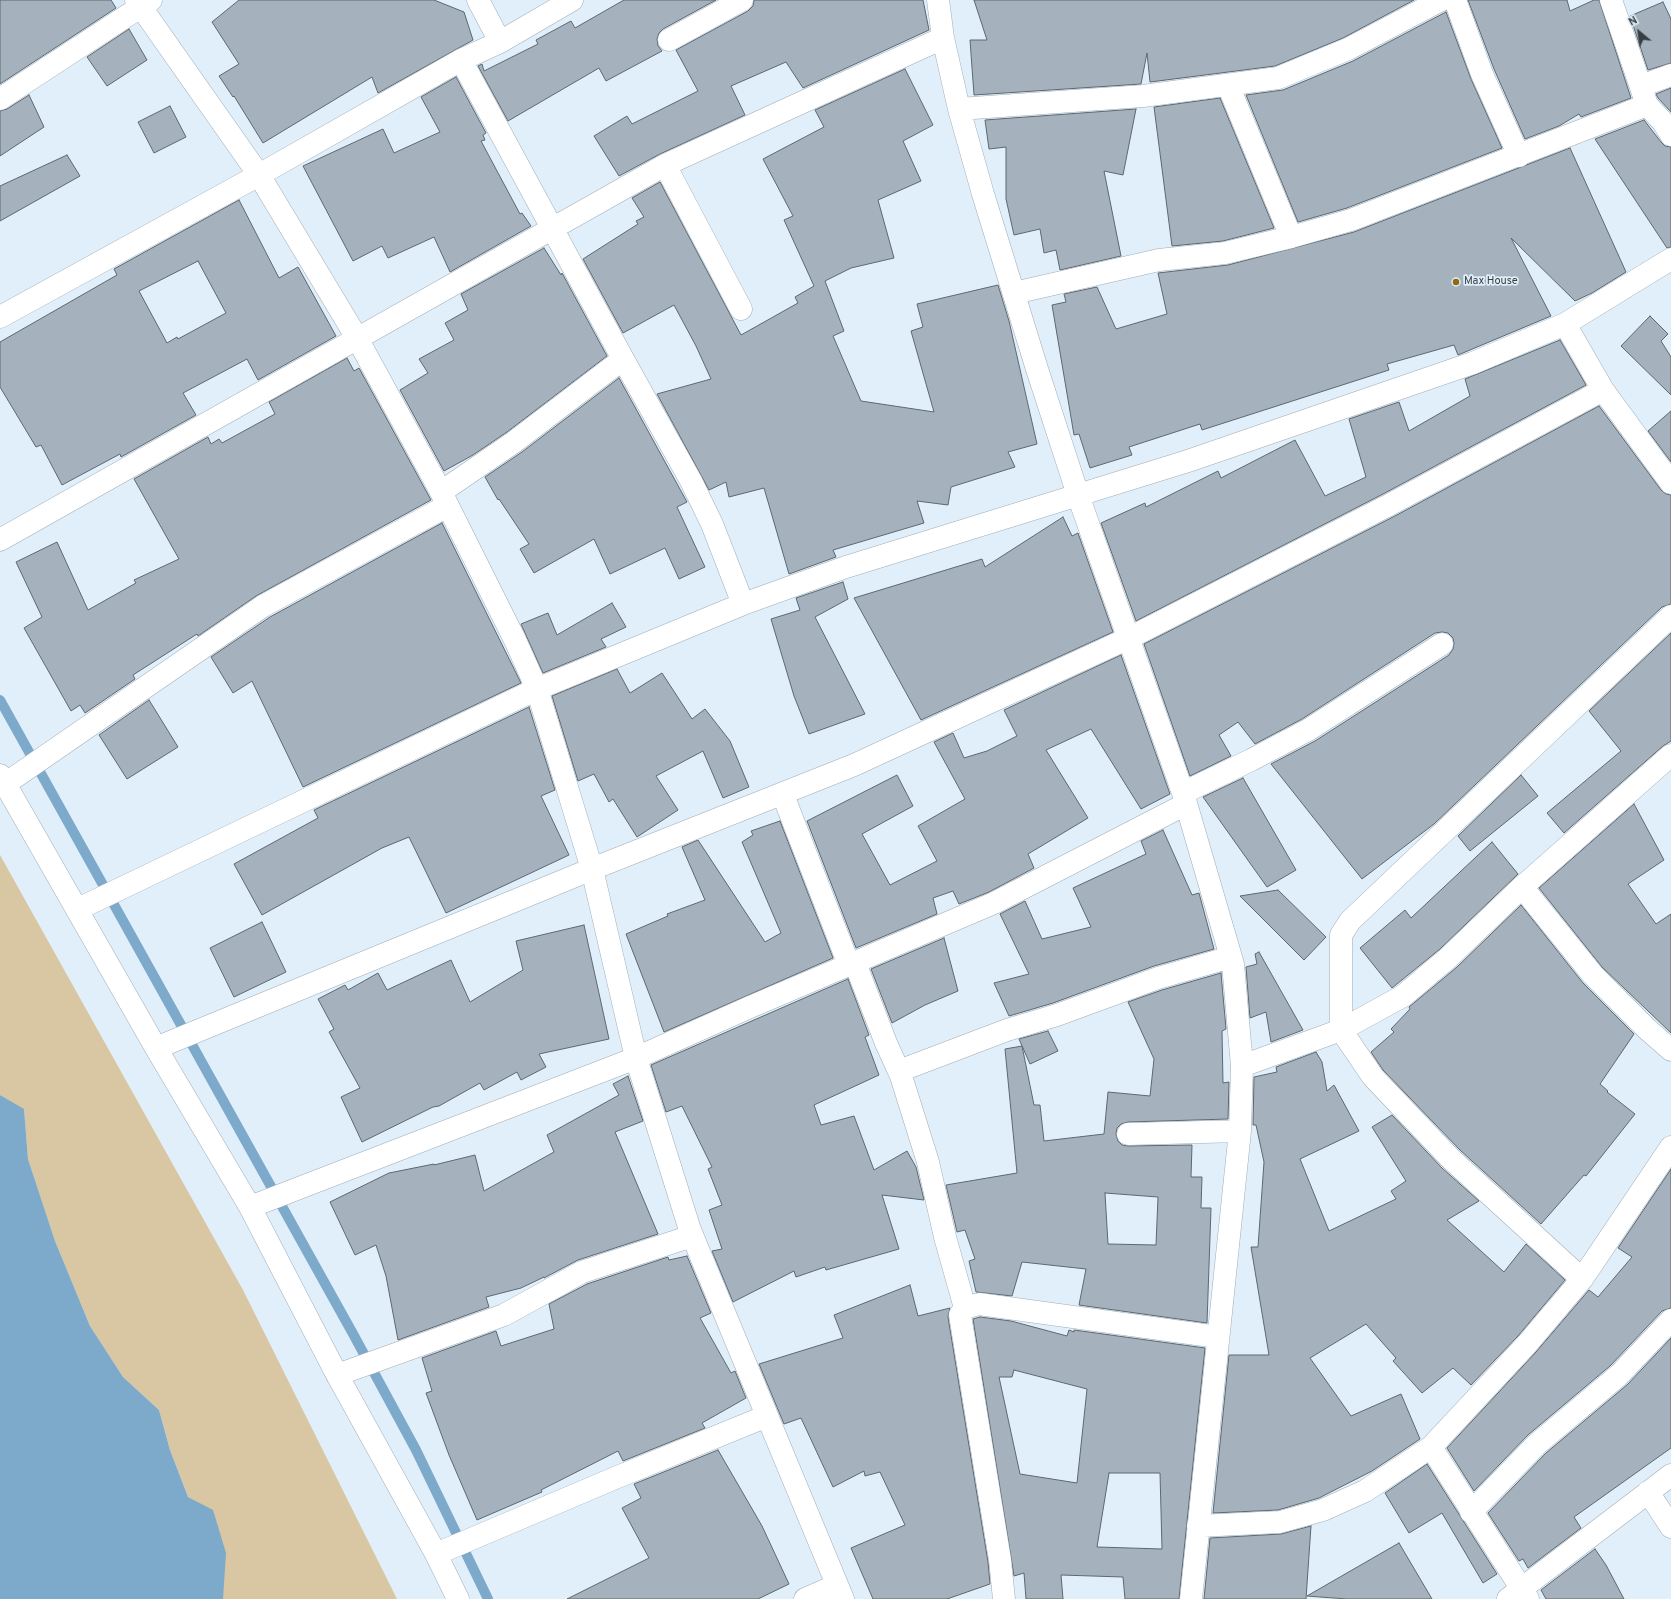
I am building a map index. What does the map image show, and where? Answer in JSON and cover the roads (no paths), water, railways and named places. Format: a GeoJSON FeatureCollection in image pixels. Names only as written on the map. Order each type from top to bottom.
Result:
{"type":"FeatureCollection","features":[{"type":"Feature","properties":{"kind":"street"},"geometry":{"type":"LineString","coordinates":[[478,0],[500,42]]}},
{"type":"Feature","properties":{"kind":"street"},"geometry":{"type":"LineString","coordinates":[[0,317],[259,175],[461,60],[500,42],[572,0]]}},
{"type":"Feature","properties":{"kind":"street"},"geometry":{"type":"LineString","coordinates":[[669,40],[742,0]]}},
{"type":"Feature","properties":{"kind":"street"},"geometry":{"type":"LineString","coordinates":[[938,0],[944,38],[960,109],[1014,292],[1078,495],[1184,798],[1231,957],[1242,1066],[1240,1130],[1191,1599]]}},
{"type":"Feature","properties":{"kind":"street"},"geometry":{"type":"LineString","coordinates":[[960,109],[1143,96],[1278,78],[1348,49],[1441,0]]}},
{"type":"Feature","properties":{"kind":"street"},"geometry":{"type":"LineString","coordinates":[[1455,0],[1482,74],[1520,156]]}},
{"type":"Feature","properties":{"kind":"street"},"geometry":{"type":"LineString","coordinates":[[1611,0],[1644,96],[1671,135]]}},
{"type":"Feature","properties":{"kind":"street"},"geometry":{"type":"LineString","coordinates":[[0,98],[142,2],[259,175],[358,338],[444,499],[516,640],[536,689],[592,869],[636,1058],[692,1236],[840,1592],[805,1599]]}},
{"type":"Feature","properties":{"kind":"street"},"geometry":{"type":"LineString","coordinates":[[0,540],[665,165],[944,38]]}},
{"type":"Feature","properties":{"kind":"street"},"geometry":{"type":"LineString","coordinates":[[461,60],[623,359],[692,481],[712,524],[742,604]]}},
{"type":"Feature","properties":{"kind":"street"},"geometry":{"type":"LineString","coordinates":[[1014,292],[1158,260],[1225,253],[1291,237],[1351,220],[1520,156],[1644,96],[1671,75]]}},
{"type":"Feature","properties":{"kind":"street"},"geometry":{"type":"LineString","coordinates":[[1228,85],[1291,237]]}},
{"type":"Feature","properties":{"kind":"street"},"geometry":{"type":"LineString","coordinates":[[665,165],[741,309]]}},
{"type":"Feature","properties":{"kind":"street"},"geometry":{"type":"LineString","coordinates":[[78,909],[536,689],[742,604],[846,567],[1188,461],[1473,363],[1565,324],[1671,259]]}},
{"type":"Feature","properties":{"kind":"street"},"geometry":{"type":"LineString","coordinates":[[1565,324],[1603,390],[1671,483]]}},
{"type":"Feature","properties":{"kind":"street"},"geometry":{"type":"LineString","coordinates":[[458,1599],[436,1554],[337,1375],[250,1207],[156,1048],[78,909],[2,779],[263,606],[444,499],[514,442],[623,359]]}},
{"type":"Feature","properties":{"kind":"street"},"geometry":{"type":"LineString","coordinates":[[156,1048],[592,869],[783,795],[862,762],[1129,638],[1389,505],[1603,390]]}},
{"type":"Feature","properties":{"kind":"street"},"geometry":{"type":"LineString","coordinates":[[1582,1280],[1451,1159],[1373,1077],[1341,1030],[1342,935],[1350,921],[1671,616]]}},
{"type":"Feature","properties":{"kind":"street"},"geometry":{"type":"LineString","coordinates":[[250,1207],[636,1058],[994,903],[1251,760],[1308,730],[1442,644]]}},
{"type":"Feature","properties":{"kind":"street"},"geometry":{"type":"LineString","coordinates":[[1242,1066],[1341,1030],[1402,996],[1448,958],[1522,887],[1671,755]]}},
{"type":"Feature","properties":{"kind":"street"},"geometry":{"type":"LineString","coordinates":[[783,795],[852,964],[899,1071],[928,1162],[945,1237],[965,1308]]}},
{"type":"Feature","properties":{"kind":"street"},"geometry":{"type":"LineString","coordinates":[[1522,887],[1593,975],[1647,1029],[1671,1050]]}},
{"type":"Feature","properties":{"kind":"street"},"geometry":{"type":"LineString","coordinates":[[899,1071],[1007,1030],[1064,1013],[1158,978],[1231,957]]}},
{"type":"Feature","properties":{"kind":"street"},"geometry":{"type":"LineString","coordinates":[[1128,1134],[1240,1130]]}},
{"type":"Feature","properties":{"kind":"street"},"geometry":{"type":"LineString","coordinates":[[1198,1526],[1280,1522],[1323,1510],[1365,1491],[1431,1447],[1527,1344],[1582,1280],[1671,1147]]}},
{"type":"Feature","properties":{"kind":"street"},"geometry":{"type":"LineString","coordinates":[[337,1375],[504,1315],[582,1272],[692,1236]]}},
{"type":"Feature","properties":{"kind":"street"},"geometry":{"type":"LineString","coordinates":[[1004,1599],[1000,1560],[960,1315],[965,1308],[979,1304],[1218,1337]]}},
{"type":"Feature","properties":{"kind":"street"},"geometry":{"type":"LineString","coordinates":[[1471,1512],[1537,1444],[1619,1375],[1671,1320]]}},
{"type":"Feature","properties":{"kind":"street"},"geometry":{"type":"LineString","coordinates":[[436,1554],[615,1478],[767,1416]]}},
{"type":"Feature","properties":{"kind":"street"},"geometry":{"type":"LineString","coordinates":[[1431,1447],[1519,1595],[1671,1475]]}},
{"type":"Feature","properties":{"kind":"street"},"geometry":{"type":"LineString","coordinates":[[1648,1492],[1671,1527]]}},
{"type":"Feature","properties":{"kind":"water"},"geometry":{"type":"Polygon","coordinates":[[[0,1095],[24,1109],[28,1159],[55,1241],[90,1326],[123,1377],[159,1410],[170,1450],[188,1497],[213,1510],[226,1553],[223,1599],[0,1599],[0,1095]]]}},
{"type":"Feature","properties":{"kind":"waterway"},"geometry":{"type":"LineString","coordinates":[[0,700],[352,1332],[416,1450],[488,1599]]}},
{"type":"Feature","properties":{"kind":"place","name":"Max House"},"geometry":{"type":"Point","coordinates":[1456,282]}}]}
